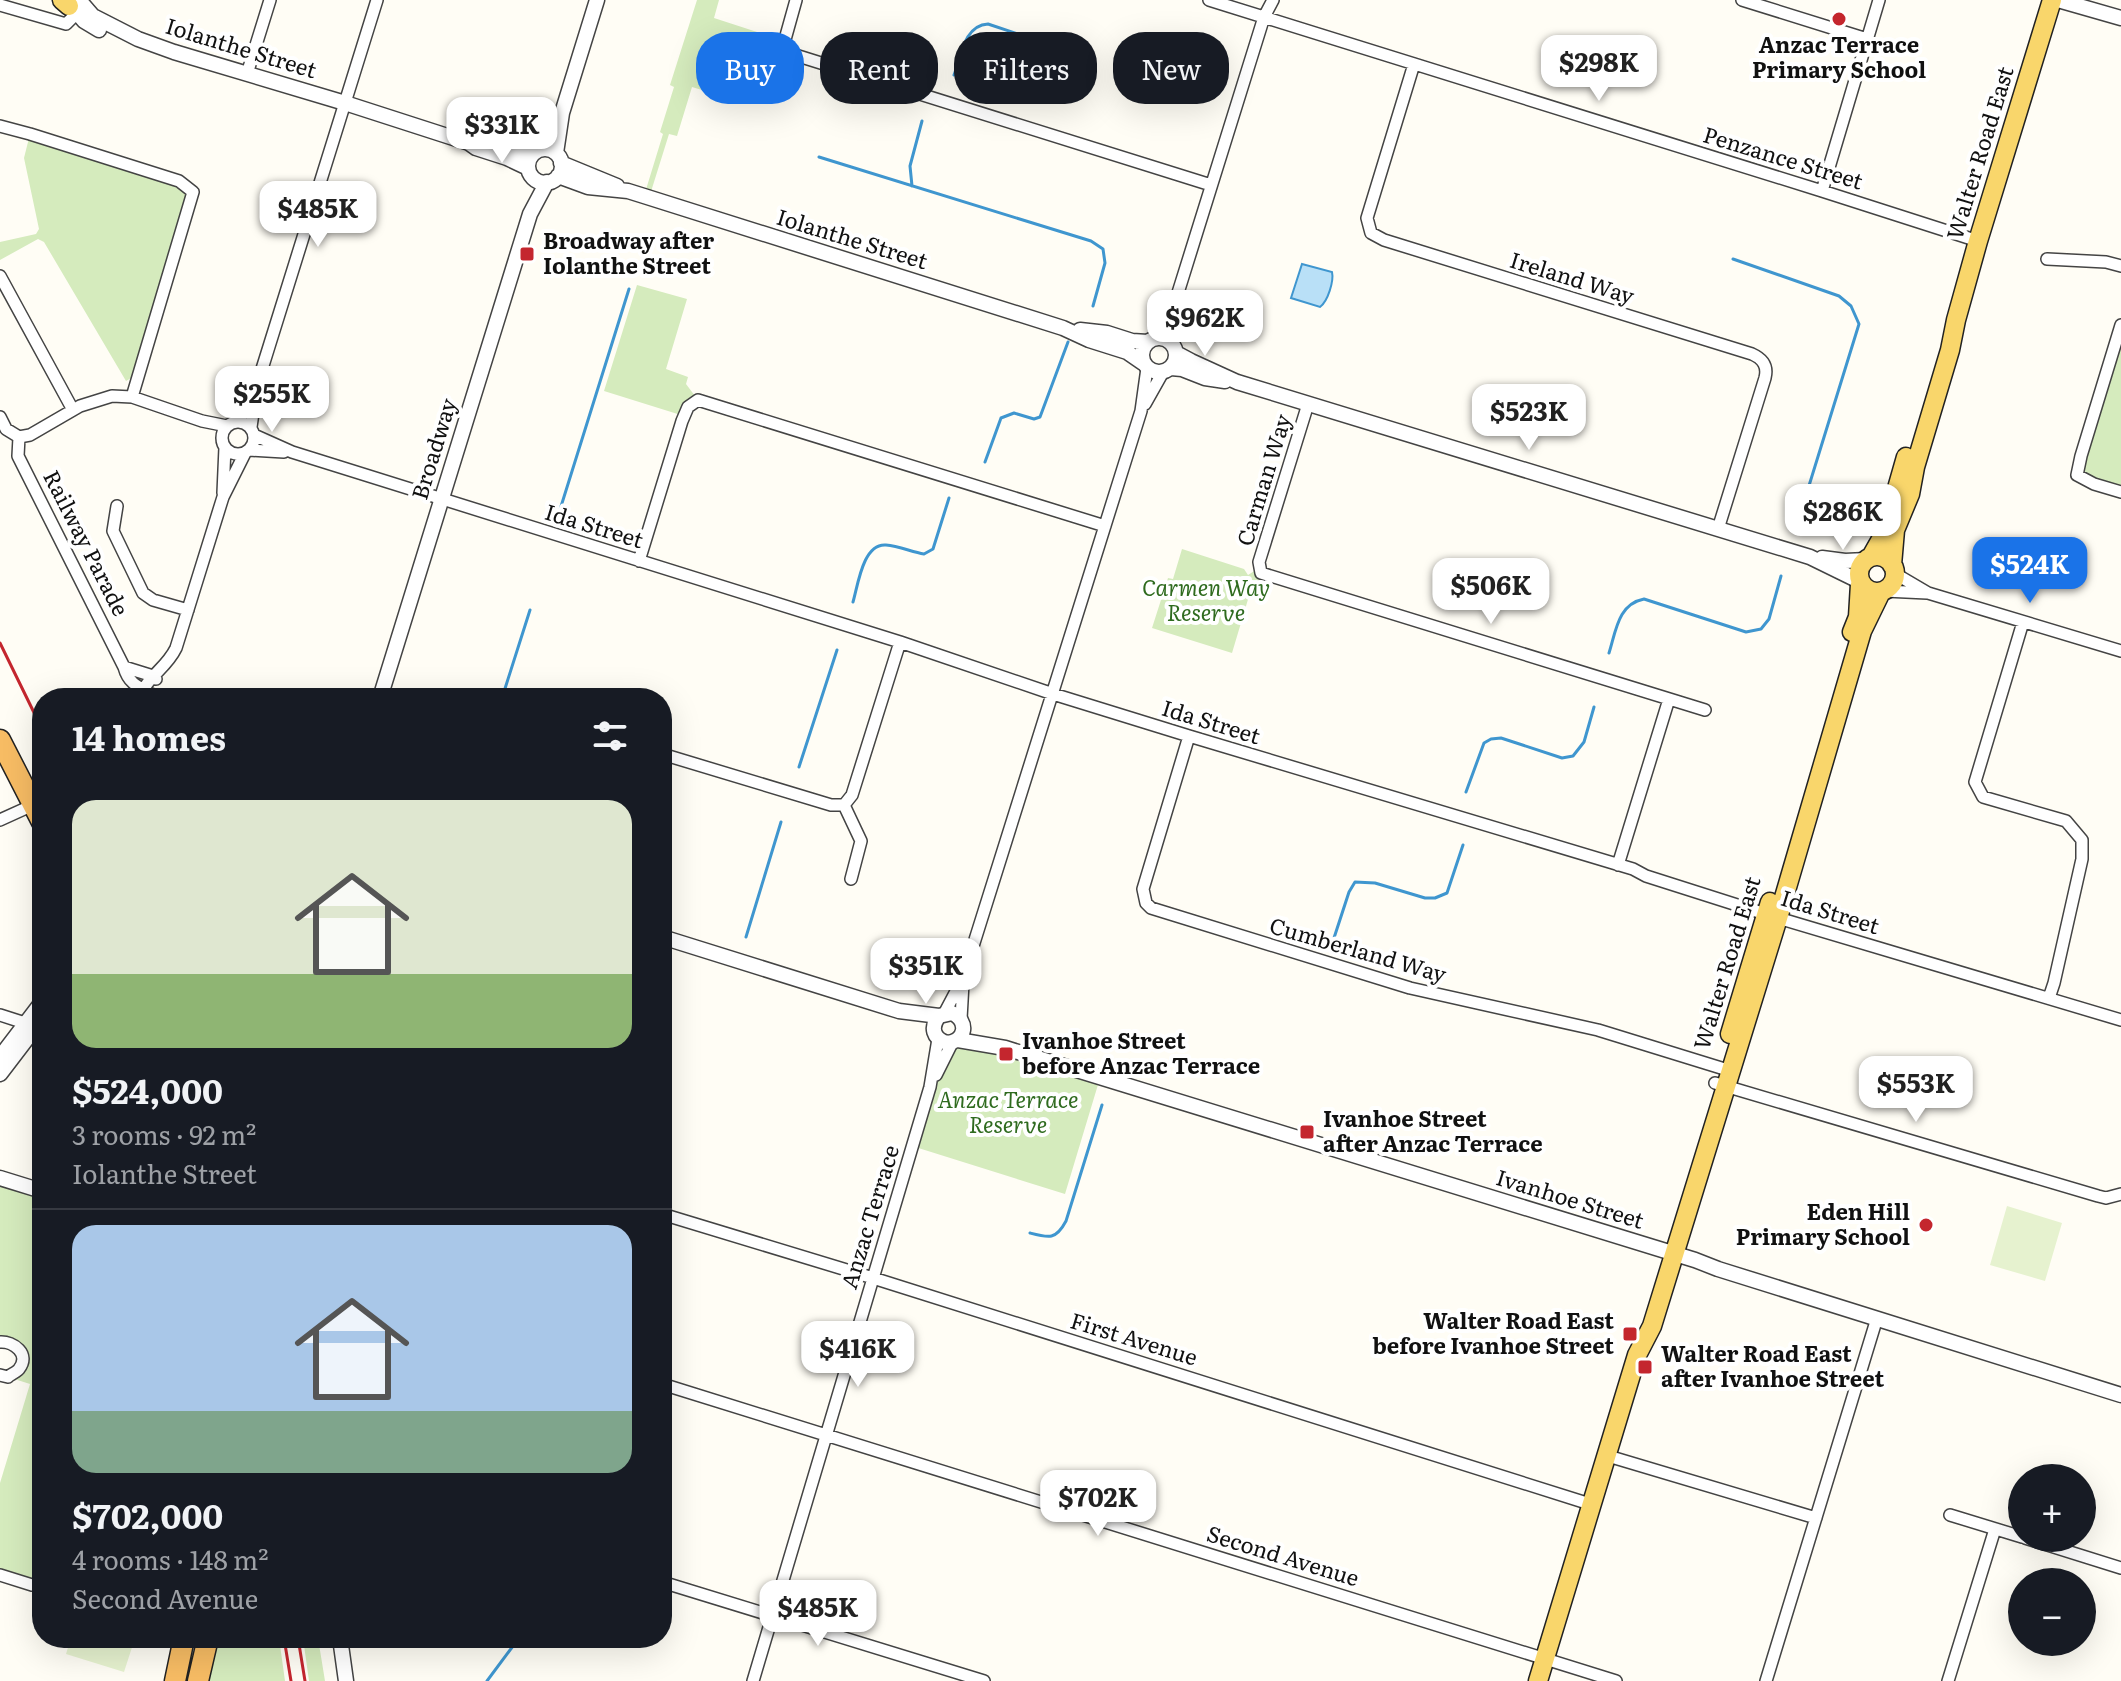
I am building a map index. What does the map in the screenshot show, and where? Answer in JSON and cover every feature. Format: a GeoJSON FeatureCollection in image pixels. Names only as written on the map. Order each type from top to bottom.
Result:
{"type":"FeatureCollection","features":[{"type":"Feature","properties":{"kind":"highway"},"geometry":{"type":"LineString","coordinates":[[0,740],[32,801]]}},
{"type":"Feature","properties":{"kind":"highway"},"geometry":{"type":"LineString","coordinates":[[175,1681],[182,1648]]}},
{"type":"Feature","properties":{"kind":"highway"},"geometry":{"type":"LineString","coordinates":[[198,1681],[206,1648]]}},
{"type":"Feature","properties":{"kind":"main road","name":"Walter Road East"},"geometry":{"type":"LineString","coordinates":[[1893,569],[1895,530],[1910,494],[1978,241],[2052,0]]}},
{"type":"Feature","properties":{"kind":"main road","name":"Walter Road East"},"geometry":{"type":"LineString","coordinates":[[1868,558],[1884,534],[1940,346],[1956,320]]}},
{"type":"Feature","properties":{"kind":"main road"},"geometry":{"type":"LineString","coordinates":[[1883,557],[1893,569],[1893,583],[1883,592],[1868,590],[1860,582],[1860,569],[1868,558],[1883,557]]}},
{"type":"Feature","properties":{"kind":"main road","name":"Walter Road East"},"geometry":{"type":"LineString","coordinates":[[1772,916],[1848,642],[1858,617],[1860,582]]}},
{"type":"Feature","properties":{"kind":"main road","name":"Walter Road East"},"geometry":{"type":"LineString","coordinates":[[1538,1681],[1637,1355],[1652,1326],[1668,1252],[1862,631],[1883,592]]}},
{"type":"Feature","properties":{"kind":"street"},"geometry":{"type":"LineString","coordinates":[[247,74],[270,0]]}},
{"type":"Feature","properties":{"kind":"street"},"geometry":{"type":"LineString","coordinates":[[150,688],[176,648],[223,497],[255,440],[257,385],[377,0]]}},
{"type":"Feature","properties":{"kind":"street","name":"Broadway"},"geometry":{"type":"LineString","coordinates":[[383,688],[597,0]]}},
{"type":"Feature","properties":{"kind":"street"},"geometry":{"type":"LineString","coordinates":[[796,0],[784,43],[792,54],[1211,185]]}},
{"type":"Feature","properties":{"kind":"street","name":"Penzance Street"},"geometry":{"type":"LineString","coordinates":[[1209,0],[1978,241]]}},
{"type":"Feature","properties":{"kind":"street"},"geometry":{"type":"LineString","coordinates":[[1141,411],[1174,364],[1163,344],[1264,17],[1273,0]]}},
{"type":"Feature","properties":{"kind":"street"},"geometry":{"type":"LineString","coordinates":[[1742,0],[1867,39]]}},
{"type":"Feature","properties":{"kind":"street"},"geometry":{"type":"LineString","coordinates":[[1822,191],[1879,0]]}},
{"type":"Feature","properties":{"kind":"street"},"geometry":{"type":"LineString","coordinates":[[2058,0],[2121,18]]}},
{"type":"Feature","properties":{"kind":"street"},"geometry":{"type":"LineString","coordinates":[[0,5],[66,24],[73,4]]}},
{"type":"Feature","properties":{"kind":"street","name":"Iolanthe Street"},"geometry":{"type":"LineString","coordinates":[[73,4],[138,39],[345,103],[507,158],[545,165],[1063,328],[1127,352],[1151,371],[1185,370],[1205,378],[1237,382]]}},
{"type":"Feature","properties":{"kind":"street","name":"Ireland Way"},"geometry":{"type":"LineString","coordinates":[[1414,64],[1367,218],[1371,233],[1384,240],[1752,354],[1763,361],[1765,378],[1718,529]]}},
{"type":"Feature","properties":{"kind":"street"},"geometry":{"type":"LineString","coordinates":[[0,126],[179,181],[193,192],[132,397]]}},
{"type":"Feature","properties":{"kind":"street"},"geometry":{"type":"LineString","coordinates":[[2047,259],[2106,262],[2121,266]]}},
{"type":"Feature","properties":{"kind":"street"},"geometry":{"type":"LineString","coordinates":[[0,276],[73,410]]}},
{"type":"Feature","properties":{"kind":"street"},"geometry":{"type":"LineString","coordinates":[[2121,325],[2077,475],[2121,492]]}},
{"type":"Feature","properties":{"kind":"street","name":"Iolanthe Street"},"geometry":{"type":"LineString","coordinates":[[1063,328],[1163,344],[1237,382],[1810,557],[1860,582]]}},
{"type":"Feature","properties":{"kind":"street"},"geometry":{"type":"LineString","coordinates":[[963,978],[963,1033],[946,1039],[935,1022],[963,978],[1141,411],[1145,365],[1142,353],[1163,344]]}},
{"type":"Feature","properties":{"kind":"street"},"geometry":{"type":"LineString","coordinates":[[223,497],[222,433],[232,424],[257,385]]}},
{"type":"Feature","properties":{"kind":"street"},"geometry":{"type":"LineString","coordinates":[[0,417],[6,429],[19,437],[30,435],[73,410],[112,396],[132,397],[202,421],[243,422],[253,431]]}},
{"type":"Feature","properties":{"kind":"street"},"geometry":{"type":"LineString","coordinates":[[639,561],[682,421],[688,407],[698,400],[1105,526]]}},
{"type":"Feature","properties":{"kind":"street","name":"Carman Way"},"geometry":{"type":"LineString","coordinates":[[1308,404],[1259,562],[1261,573],[1705,710]]}},
{"type":"Feature","properties":{"kind":"street"},"geometry":{"type":"LineString","coordinates":[[202,421],[234,454],[247,451]]}},
{"type":"Feature","properties":{"kind":"street","name":"Ida Street"},"geometry":{"type":"LineString","coordinates":[[253,431],[292,452],[900,642],[1053,694],[1618,865],[1772,916],[2121,1020]]}},
{"type":"Feature","properties":{"kind":"street","name":"Railway Parade"},"geometry":{"type":"LineString","coordinates":[[19,437],[18,456],[124,667],[126,677],[137,688]]}},
{"type":"Feature","properties":{"kind":"street","name":"Ida Street"},"geometry":{"type":"LineString","coordinates":[[247,451],[292,452]]}},
{"type":"Feature","properties":{"kind":"street"},"geometry":{"type":"LineString","coordinates":[[117,506],[113,531],[143,593],[153,600],[188,610]]}},
{"type":"Feature","properties":{"kind":"street","name":"Iolanthe Street"},"geometry":{"type":"LineString","coordinates":[[1810,557],[1845,561],[1868,558]]}},
{"type":"Feature","properties":{"kind":"street"},"geometry":{"type":"LineString","coordinates":[[1893,569],[1928,593]]}},
{"type":"Feature","properties":{"kind":"street"},"geometry":{"type":"LineString","coordinates":[[1883,592],[1928,593],[2121,651]]}},
{"type":"Feature","properties":{"kind":"street"},"geometry":{"type":"LineString","coordinates":[[2023,622],[1975,782],[1983,797],[2066,821],[2082,840],[2082,859],[2049,998]]}},
{"type":"Feature","properties":{"kind":"street"},"geometry":{"type":"LineString","coordinates":[[844,805],[852,795],[900,642]]}},
{"type":"Feature","properties":{"kind":"street"},"geometry":{"type":"LineString","coordinates":[[124,667],[158,675]]}},
{"type":"Feature","properties":{"kind":"street"},"geometry":{"type":"LineString","coordinates":[[1618,865],[1669,699]]}},
{"type":"Feature","properties":{"kind":"street","name":"Cumberland Way"},"geometry":{"type":"LineString","coordinates":[[1189,736],[1143,889],[1146,903],[1151,908],[1410,988],[1598,1030],[1723,1077]]}},
{"type":"Feature","properties":{"kind":"street"},"geometry":{"type":"LineString","coordinates":[[672,757],[831,805],[844,805]]}},
{"type":"Feature","properties":{"kind":"street"},"geometry":{"type":"LineString","coordinates":[[844,805],[861,841],[851,879]]}},
{"type":"Feature","properties":{"kind":"street"},"geometry":{"type":"LineString","coordinates":[[0,820],[32,814]]}},
{"type":"Feature","properties":{"kind":"street","name":"Ivanhoe Street"},"geometry":{"type":"LineString","coordinates":[[672,940],[899,1011],[942,1015]]}},
{"type":"Feature","properties":{"kind":"street","name":"Ivanhoe Street"},"geometry":{"type":"LineString","coordinates":[[899,1011],[946,1039],[1005,1048],[2121,1395]]}},
{"type":"Feature","properties":{"kind":"street"},"geometry":{"type":"LineString","coordinates":[[942,1015],[952,1013],[962,1022]]}},
{"type":"Feature","properties":{"kind":"street"},"geometry":{"type":"LineString","coordinates":[[0,1015],[32,1023]]}},
{"type":"Feature","properties":{"kind":"street","name":"Ivanhoe Street"},"geometry":{"type":"LineString","coordinates":[[962,1022],[1005,1048]]}},
{"type":"Feature","properties":{"kind":"street"},"geometry":{"type":"LineString","coordinates":[[0,1057],[32,1026]]}},
{"type":"Feature","properties":{"kind":"street"},"geometry":{"type":"LineString","coordinates":[[0,1074],[32,1027]]}},
{"type":"Feature","properties":{"kind":"street","name":"Anzac Terrace"},"geometry":{"type":"LineString","coordinates":[[753,1681],[946,1039]]}},
{"type":"Feature","properties":{"kind":"street"},"geometry":{"type":"LineString","coordinates":[[1723,1077],[2098,1196],[2117,1195]]}},
{"type":"Feature","properties":{"kind":"street"},"geometry":{"type":"LineString","coordinates":[[0,1178],[32,1188]]}},
{"type":"Feature","properties":{"kind":"street","name":"First Avenue"},"geometry":{"type":"LineString","coordinates":[[672,1217],[1593,1505]]}},
{"type":"Feature","properties":{"kind":"street"},"geometry":{"type":"LineString","coordinates":[[1766,1681],[1877,1318]]}},
{"type":"Feature","properties":{"kind":"street"},"geometry":{"type":"LineString","coordinates":[[0,1342],[15,1344],[21,1351],[22,1361],[19,1370],[8,1377],[0,1375]]}},
{"type":"Feature","properties":{"kind":"street","name":"Second Avenue"},"geometry":{"type":"LineString","coordinates":[[672,1387],[1616,1681]]}},
{"type":"Feature","properties":{"kind":"street"},"geometry":{"type":"LineString","coordinates":[[1608,1456],[1816,1518]]}},
{"type":"Feature","properties":{"kind":"street"},"geometry":{"type":"LineString","coordinates":[[1950,1515],[2008,1533]]}},
{"type":"Feature","properties":{"kind":"street"},"geometry":{"type":"LineString","coordinates":[[1948,1681],[1995,1529]]}},
{"type":"Feature","properties":{"kind":"street"},"geometry":{"type":"LineString","coordinates":[[2069,1552],[2121,1568]]}},
{"type":"Feature","properties":{"kind":"street"},"geometry":{"type":"LineString","coordinates":[[0,1575],[32,1585]]}},
{"type":"Feature","properties":{"kind":"street"},"geometry":{"type":"LineString","coordinates":[[672,1585],[984,1681]]}},
{"type":"Feature","properties":{"kind":"street"},"geometry":{"type":"LineString","coordinates":[[341,1648],[346,1681]]}},
{"type":"Feature","properties":{"kind":"green space"},"geometry":{"type":"Polygon","coordinates":[[[697,0],[719,0],[714,18],[757,32],[696,32],[696,88],[692,87],[677,136],[669,134],[649,198],[644,196],[663,134],[660,132],[674,87],[670,85],[697,0]]]}},
{"type":"Feature","properties":{"kind":"green space"},"geometry":{"type":"Polygon","coordinates":[[[30,134],[193,192],[140,373],[126,381],[44,242],[38,239],[0,260],[0,242],[36,234],[39,229],[24,158],[30,134]]]}},
{"type":"Feature","properties":{"kind":"green space"},"geometry":{"type":"Polygon","coordinates":[[[637,285],[687,299],[666,369],[688,377],[686,384],[698,400],[684,416],[604,391],[637,285]]]}},
{"type":"Feature","properties":{"kind":"green space"},"geometry":{"type":"Polygon","coordinates":[[[2121,325],[2121,492],[2085,480],[2078,466],[2121,325]]]}},
{"type":"Feature","properties":{"kind":"green space","name":"Carmen Way Reserve"},"geometry":{"type":"Polygon","coordinates":[[[1182,549],[1244,569],[1248,575],[1259,568],[1266,576],[1252,586],[1232,653],[1152,628],[1168,578],[1173,579],[1182,549]]]}},
{"type":"Feature","properties":{"kind":"green space","name":"Anzac Terrace Reserve"},"geometry":{"type":"Polygon","coordinates":[[[952,1043],[1100,1078],[1065,1194],[912,1146],[930,1087],[952,1043]]]}},
{"type":"Feature","properties":{"kind":"green space"},"geometry":{"type":"Polygon","coordinates":[[[0,1178],[32,1188],[32,1583],[0,1575],[0,1483],[30,1384],[8,1377],[19,1370],[21,1351],[0,1342],[0,1178]]]}},
{"type":"Feature","properties":{"kind":"green space"},"geometry":{"type":"Polygon","coordinates":[[[2007,1206],[2062,1223],[2045,1281],[1990,1265],[2007,1206]]]}},
{"type":"Feature","properties":{"kind":"green space"},"geometry":{"type":"Polygon","coordinates":[[[68,1648],[132,1648],[124,1672],[66,1654],[68,1648]]]}},
{"type":"Feature","properties":{"kind":"green space"},"geometry":{"type":"Polygon","coordinates":[[[212,1648],[280,1648],[285,1681],[206,1681],[212,1648]]]}},
{"type":"Feature","properties":{"kind":"green space"},"geometry":{"type":"Polygon","coordinates":[[[304,1648],[320,1648],[325,1681],[309,1681],[304,1648]]]}},
{"type":"Feature","properties":{"kind":"water"},"geometry":{"type":"Polygon","coordinates":[[[1302,264],[1332,272],[1330,291],[1320,307],[1291,298],[1302,264]]]}},
{"type":"Feature","properties":{"kind":"waterway"},"geometry":{"type":"LineString","coordinates":[[972,32],[988,24],[1012,32]]}},
{"type":"Feature","properties":{"kind":"waterway"},"geometry":{"type":"LineString","coordinates":[[912,186],[910,166],[922,121]]}},
{"type":"Feature","properties":{"kind":"waterway"},"geometry":{"type":"LineString","coordinates":[[819,157],[1091,241],[1103,249],[1105,263],[1093,306]]}},
{"type":"Feature","properties":{"kind":"waterway"},"geometry":{"type":"LineString","coordinates":[[1733,259],[1839,296],[1851,306],[1859,324],[1799,518]]}},
{"type":"Feature","properties":{"kind":"waterway"},"geometry":{"type":"LineString","coordinates":[[558,516],[629,289]]}},
{"type":"Feature","properties":{"kind":"waterway"},"geometry":{"type":"LineString","coordinates":[[985,462],[1001,418],[1014,413],[1034,419],[1040,417],[1068,342]]}},
{"type":"Feature","properties":{"kind":"waterway"},"geometry":{"type":"LineString","coordinates":[[853,602],[863,566],[878,546],[924,554],[933,549],[949,498]]}},
{"type":"Feature","properties":{"kind":"waterway"},"geometry":{"type":"LineString","coordinates":[[1609,653],[1623,612],[1644,599],[1746,632],[1761,629],[1769,619],[1781,576]]}},
{"type":"Feature","properties":{"kind":"waterway"},"geometry":{"type":"LineString","coordinates":[[505,688],[530,610]]}},
{"type":"Feature","properties":{"kind":"waterway"},"geometry":{"type":"LineString","coordinates":[[799,767],[837,650]]}},
{"type":"Feature","properties":{"kind":"waterway"},"geometry":{"type":"LineString","coordinates":[[1466,792],[1484,743],[1501,738],[1562,758],[1573,756],[1584,742],[1594,707]]}},
{"type":"Feature","properties":{"kind":"waterway"},"geometry":{"type":"LineString","coordinates":[[746,937],[781,822]]}},
{"type":"Feature","properties":{"kind":"waterway"},"geometry":{"type":"LineString","coordinates":[[1333,941],[1355,882],[1375,883],[1425,898],[1435,898],[1447,893],[1463,845]]}},
{"type":"Feature","properties":{"kind":"waterway"},"geometry":{"type":"LineString","coordinates":[[1030,1233],[1051,1236],[1059,1232],[1066,1221],[1102,1105]]}},
{"type":"Feature","properties":{"kind":"waterway"},"geometry":{"type":"LineString","coordinates":[[487,1681],[512,1648]]}},
{"type":"Feature","properties":{"kind":"railway"},"geometry":{"type":"LineString","coordinates":[[0,643],[32,709]]}},
{"type":"Feature","properties":{"kind":"railway"},"geometry":{"type":"LineString","coordinates":[[286,1648],[291,1681]]}},
{"type":"Feature","properties":{"kind":"railway"},"geometry":{"type":"LineString","coordinates":[[300,1648],[305,1681]]}},
{"type":"Feature","properties":{"kind":"place","name":"Anzac Terrace Primary School"},"geometry":{"type":"Point","coordinates":[1839,19]}},
{"type":"Feature","properties":{"kind":"place","name":"Broadway after Iolanthe Street"},"geometry":{"type":"Point","coordinates":[527,254]}},
{"type":"Feature","properties":{"kind":"place","name":"Ivanhoe Street before Anzac Terrace"},"geometry":{"type":"Point","coordinates":[1006,1054]}},
{"type":"Feature","properties":{"kind":"place","name":"Ivanhoe Street after Anzac Terrace"},"geometry":{"type":"Point","coordinates":[1307,1132]}},
{"type":"Feature","properties":{"kind":"place","name":"Eden Hill Primary School"},"geometry":{"type":"Point","coordinates":[1926,1225]}},
{"type":"Feature","properties":{"kind":"place","name":"Walter Road East before Ivanhoe Street"},"geometry":{"type":"Point","coordinates":[1630,1334]}},
{"type":"Feature","properties":{"kind":"place","name":"Walter Road East after Ivanhoe Street"},"geometry":{"type":"Point","coordinates":[1645,1367]}}]}
